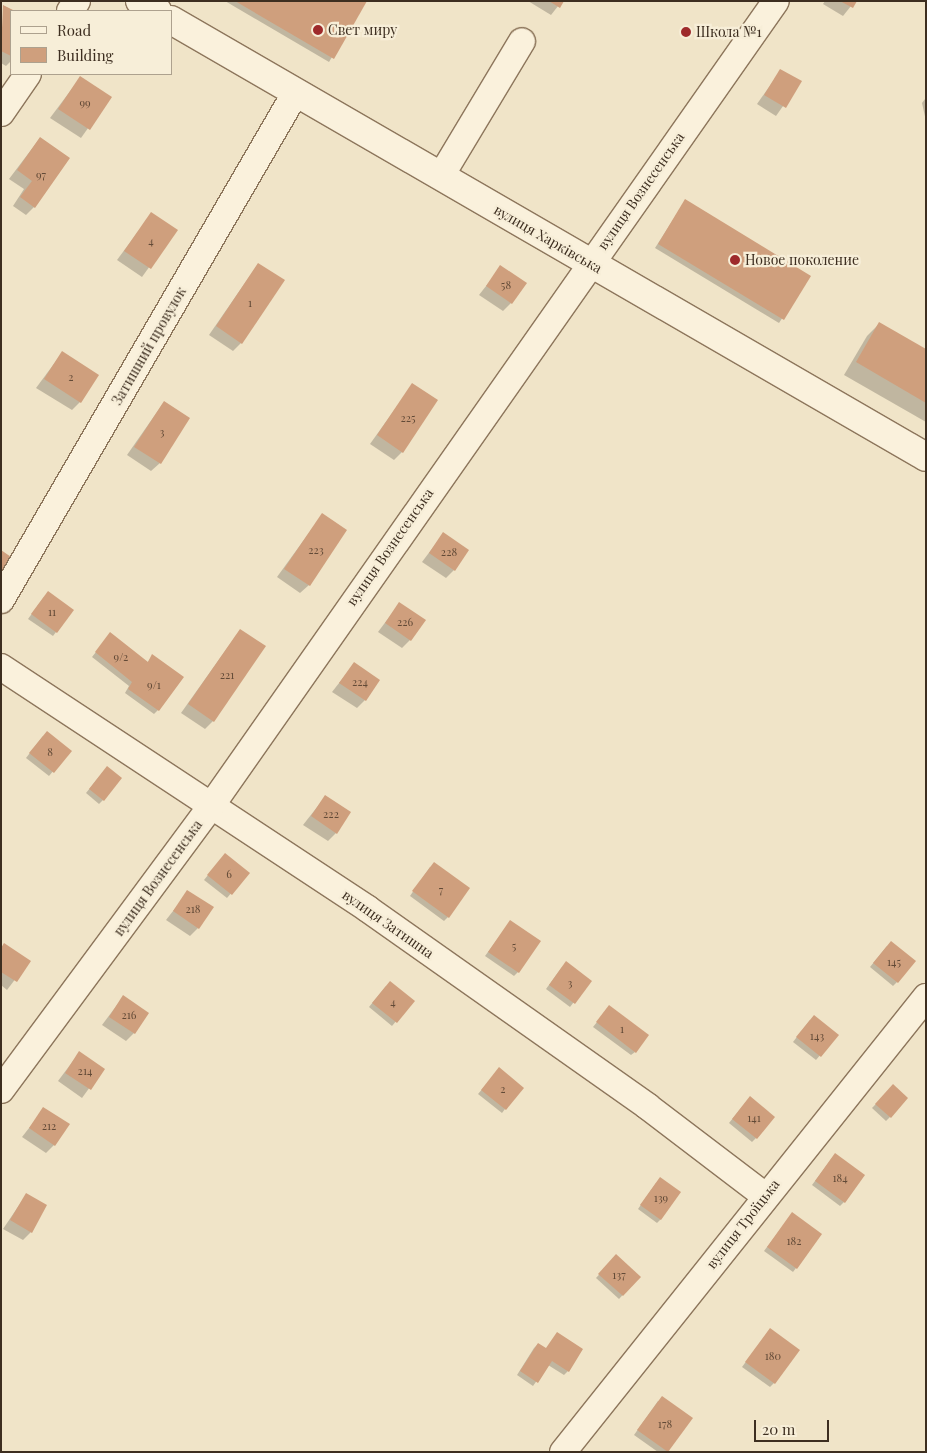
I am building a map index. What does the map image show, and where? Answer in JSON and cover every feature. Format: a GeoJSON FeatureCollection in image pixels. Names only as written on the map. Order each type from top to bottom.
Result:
{"type":"FeatureCollection","features":[{"type":"Feature","properties":{"kind":"street"},"geometry":{"type":"LineString","coordinates":[[140,1],[155,10]]}},
{"type":"Feature","properties":{"kind":"street","name":"вулиця Вознесенська"},"geometry":{"type":"LineString","coordinates":[[1,1090],[211,806],[590,263],[776,1]]}},
{"type":"Feature","properties":{"kind":"street","name":"вулиця Харківська"},"geometry":{"type":"LineString","coordinates":[[172,21],[926,457]]}},
{"type":"Feature","properties":{"kind":"street"},"geometry":{"type":"LineString","coordinates":[[441,176],[522,41]]}},
{"type":"Feature","properties":{"kind":"street"},"geometry":{"type":"LineString","coordinates":[[1,113],[27,75]]}},
{"type":"Feature","properties":{"kind":"street","name":"Затишний провулок"},"geometry":{"type":"LineString","coordinates":[[1,600],[296,92]]}},
{"type":"Feature","properties":{"kind":"street","name":"вулиця Затишна"},"geometry":{"type":"LineString","coordinates":[[1,667],[368,908],[647,1106],[765,1196]]}},
{"type":"Feature","properties":{"kind":"street","name":"вулиця Троїцька"},"geometry":{"type":"LineString","coordinates":[[563,1452],[765,1196],[926,998]]}},
{"type":"Feature","properties":{"kind":"building","name":"Свет миру"},"geometry":{"type":"Polygon","coordinates":[[[235,1],[367,1],[334,59],[235,1]]]}},
{"type":"Feature","properties":{"kind":"building"},"geometry":{"type":"Polygon","coordinates":[[[549,1],[564,1],[560,8],[549,1]]]}},
{"type":"Feature","properties":{"kind":"building"},"geometry":{"type":"Polygon","coordinates":[[[840,1],[857,1],[853,8],[840,1]]]}},
{"type":"Feature","properties":{"kind":"building"},"geometry":{"type":"Polygon","coordinates":[[[3,5],[13,10],[10,10],[10,56],[1,51],[3,5]]]}},
{"type":"Feature","properties":{"kind":"building"},"geometry":{"type":"Polygon","coordinates":[[[780,69],[802,81],[786,108],[764,95],[780,69]]]}},
{"type":"Feature","properties":{"kind":"building"},"geometry":{"type":"Polygon","coordinates":[[[80,76],[112,97],[90,130],[58,109],[80,76]]]}},
{"type":"Feature","properties":{"kind":"building"},"geometry":{"type":"Polygon","coordinates":[[[40,137],[70,158],[35,208],[20,197],[32,181],[17,170],[40,137]]]}},
{"type":"Feature","properties":{"kind":"building","name":"Новое поколение"},"geometry":{"type":"Polygon","coordinates":[[[685,199],[811,276],[784,320],[658,244],[685,199]]]}},
{"type":"Feature","properties":{"kind":"building"},"geometry":{"type":"Polygon","coordinates":[[[151,212],[178,230],[151,269],[124,251],[151,212]]]}},
{"type":"Feature","properties":{"kind":"building"},"geometry":{"type":"Polygon","coordinates":[[[258,263],[285,280],[242,344],[216,326],[258,263]]]}},
{"type":"Feature","properties":{"kind":"building"},"geometry":{"type":"Polygon","coordinates":[[[500,265],[527,283],[512,304],[486,286],[500,265]]]}},
{"type":"Feature","properties":{"kind":"building"},"geometry":{"type":"Polygon","coordinates":[[[879,322],[926,349],[926,403],[856,362],[879,322]]]}},
{"type":"Feature","properties":{"kind":"building"},"geometry":{"type":"Polygon","coordinates":[[[62,351],[99,375],[81,403],[44,379],[62,351]]]}},
{"type":"Feature","properties":{"kind":"building"},"geometry":{"type":"Polygon","coordinates":[[[412,383],[438,400],[403,453],[377,435],[412,383]]]}},
{"type":"Feature","properties":{"kind":"building"},"geometry":{"type":"Polygon","coordinates":[[[164,401],[190,418],[161,464],[134,447],[164,401]]]}},
{"type":"Feature","properties":{"kind":"building"},"geometry":{"type":"Polygon","coordinates":[[[322,513],[347,530],[310,586],[284,569],[322,513]]]}},
{"type":"Feature","properties":{"kind":"building"},"geometry":{"type":"Polygon","coordinates":[[[443,532],[469,550],[455,571],[429,553],[443,532]]]}},
{"type":"Feature","properties":{"kind":"building"},"geometry":{"type":"Polygon","coordinates":[[[1,550],[14,559],[1,578],[1,550]]]}},
{"type":"Feature","properties":{"kind":"building"},"geometry":{"type":"Polygon","coordinates":[[[48,591],[74,610],[57,633],[31,614],[48,591]]]}},
{"type":"Feature","properties":{"kind":"building"},"geometry":{"type":"Polygon","coordinates":[[[399,602],[426,620],[411,641],[385,623],[399,602]]]}},
{"type":"Feature","properties":{"kind":"building"},"geometry":{"type":"Polygon","coordinates":[[[240,629],[266,646],[214,722],[188,704],[240,629]]]}},
{"type":"Feature","properties":{"kind":"building"},"geometry":{"type":"Polygon","coordinates":[[[110,632],[148,662],[152,654],[184,677],[159,711],[128,689],[132,682],[95,652],[110,632]]]}},
{"type":"Feature","properties":{"kind":"building"},"geometry":{"type":"Polygon","coordinates":[[[354,662],[380,680],[366,701],[339,683],[354,662]]]}},
{"type":"Feature","properties":{"kind":"building"},"geometry":{"type":"Polygon","coordinates":[[[47,731],[72,751],[54,773],[29,753],[47,731]]]}},
{"type":"Feature","properties":{"kind":"building"},"geometry":{"type":"Polygon","coordinates":[[[107,766],[122,778],[104,801],[89,789],[107,766]]]}},
{"type":"Feature","properties":{"kind":"building"},"geometry":{"type":"Polygon","coordinates":[[[325,795],[351,812],[337,834],[311,816],[325,795]]]}},
{"type":"Feature","properties":{"kind":"building"},"geometry":{"type":"Polygon","coordinates":[[[225,853],[250,873],[232,895],[207,875],[225,853]]]}},
{"type":"Feature","properties":{"kind":"building"},"geometry":{"type":"Polygon","coordinates":[[[434,862],[470,888],[449,918],[412,891],[434,862]]]}},
{"type":"Feature","properties":{"kind":"building"},"geometry":{"type":"Polygon","coordinates":[[[187,890],[214,907],[199,929],[173,911],[187,890]]]}},
{"type":"Feature","properties":{"kind":"building"},"geometry":{"type":"Polygon","coordinates":[[[510,920],[541,941],[519,973],[488,952],[510,920]]]}},
{"type":"Feature","properties":{"kind":"building"},"geometry":{"type":"Polygon","coordinates":[[[891,941],[916,961],[898,983],[873,963],[891,941]]]}},
{"type":"Feature","properties":{"kind":"building"},"geometry":{"type":"Polygon","coordinates":[[[4,943],[31,961],[17,982],[1,972],[1,948],[4,943]]]}},
{"type":"Feature","properties":{"kind":"building"},"geometry":{"type":"Polygon","coordinates":[[[566,961],[592,981],[575,1004],[549,985],[566,961]]]}},
{"type":"Feature","properties":{"kind":"building"},"geometry":{"type":"Polygon","coordinates":[[[390,981],[415,1001],[397,1023],[372,1003],[390,981]]]}},
{"type":"Feature","properties":{"kind":"building"},"geometry":{"type":"Polygon","coordinates":[[[123,995],[149,1013],[135,1034],[109,1017],[123,995]]]}},
{"type":"Feature","properties":{"kind":"building"},"geometry":{"type":"Polygon","coordinates":[[[609,1005],[649,1035],[636,1053],[596,1022],[609,1005]]]}},
{"type":"Feature","properties":{"kind":"building"},"geometry":{"type":"Polygon","coordinates":[[[814,1015],[839,1035],[821,1057],[796,1037],[814,1015]]]}},
{"type":"Feature","properties":{"kind":"building"},"geometry":{"type":"Polygon","coordinates":[[[79,1051],[105,1069],[91,1090],[65,1073],[79,1051]]]}},
{"type":"Feature","properties":{"kind":"building"},"geometry":{"type":"Polygon","coordinates":[[[499,1067],[524,1088],[506,1110],[481,1090],[499,1067]]]}},
{"type":"Feature","properties":{"kind":"building"},"geometry":{"type":"Polygon","coordinates":[[[893,1084],[908,1098],[891,1118],[875,1104],[893,1084]]]}},
{"type":"Feature","properties":{"kind":"building"},"geometry":{"type":"Polygon","coordinates":[[[750,1096],[775,1117],[757,1139],[732,1119],[750,1096]]]}},
{"type":"Feature","properties":{"kind":"building"},"geometry":{"type":"Polygon","coordinates":[[[43,1107],[70,1124],[55,1146],[29,1128],[43,1107]]]}},
{"type":"Feature","properties":{"kind":"building"},"geometry":{"type":"Polygon","coordinates":[[[835,1153],[865,1175],[845,1203],[815,1181],[835,1153]]]}},
{"type":"Feature","properties":{"kind":"building"},"geometry":{"type":"Polygon","coordinates":[[[660,1177],[681,1192],[661,1220],[640,1205],[660,1177]]]}},
{"type":"Feature","properties":{"kind":"building"},"geometry":{"type":"Polygon","coordinates":[[[26,1193],[47,1205],[32,1233],[10,1220],[26,1193]]]}},
{"type":"Feature","properties":{"kind":"building"},"geometry":{"type":"Polygon","coordinates":[[[792,1212],[822,1234],[797,1269],[767,1247],[792,1212]]]}},
{"type":"Feature","properties":{"kind":"building"},"geometry":{"type":"Polygon","coordinates":[[[616,1254],[641,1277],[623,1296],[598,1274],[616,1254]]]}},
{"type":"Feature","properties":{"kind":"building"},"geometry":{"type":"Polygon","coordinates":[[[770,1328],[800,1350],[775,1384],[745,1362],[770,1328]]]}},
{"type":"Feature","properties":{"kind":"building"},"geometry":{"type":"Polygon","coordinates":[[[557,1332],[583,1349],[569,1372],[552,1361],[538,1383],[520,1371],[538,1343],[546,1348],[557,1332]]]}},
{"type":"Feature","properties":{"kind":"building"},"geometry":{"type":"Polygon","coordinates":[[[662,1396],[693,1418],[668,1452],[637,1430],[662,1396]]]}},
{"type":"Feature","properties":{"kind":"place","name":"Свет миру"},"geometry":{"type":"Point","coordinates":[318,30]}},
{"type":"Feature","properties":{"kind":"place","name":"Школа №1"},"geometry":{"type":"Point","coordinates":[686,32]}},
{"type":"Feature","properties":{"kind":"place","name":"Новое поколение"},"geometry":{"type":"Point","coordinates":[735,260]}}]}
